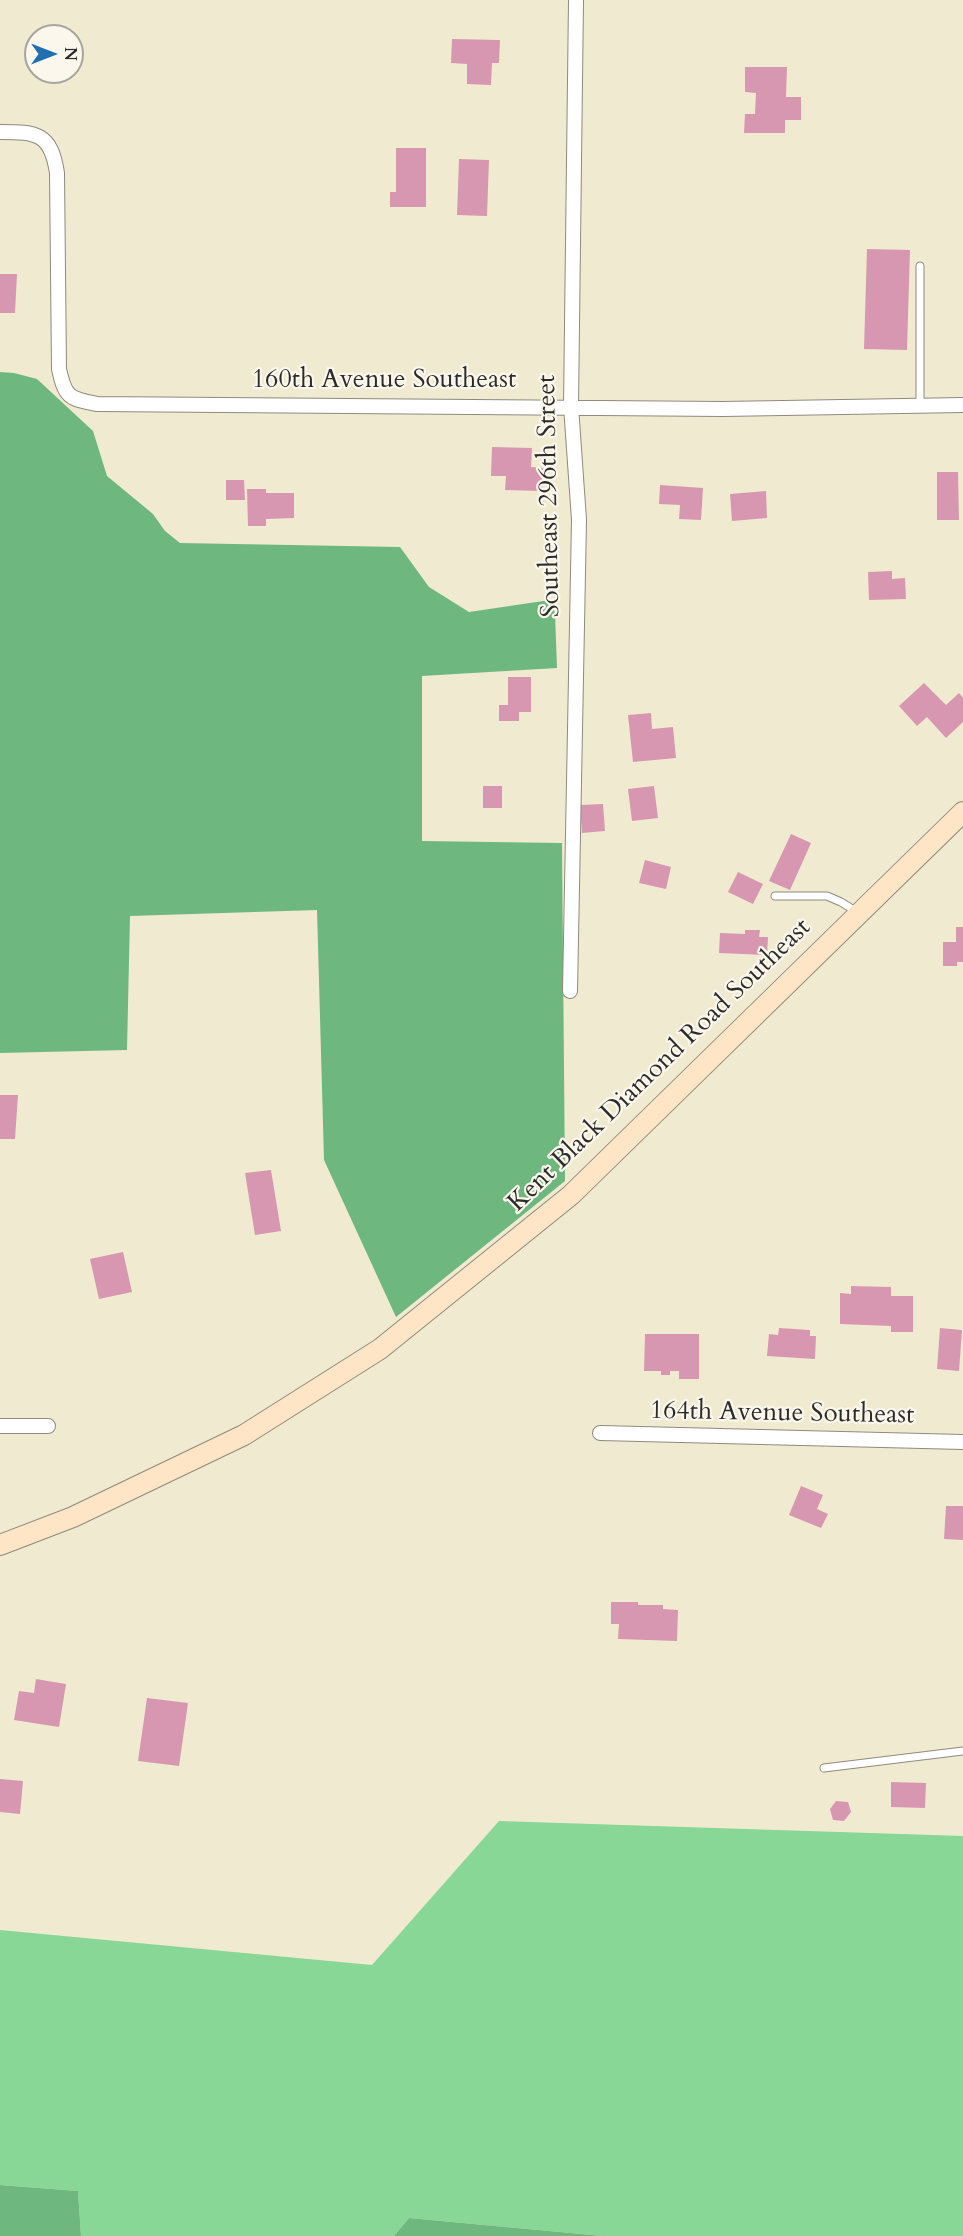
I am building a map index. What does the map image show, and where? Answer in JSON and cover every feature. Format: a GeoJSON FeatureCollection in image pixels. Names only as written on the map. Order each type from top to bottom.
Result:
{"type":"FeatureCollection","features":[{"type":"Feature","properties":{"kind":"street","name":"Southeast 296th Street"},"geometry":{"type":"LineString","coordinates":[[570,991],[579,520],[571,406],[576,0]]}},
{"type":"Feature","properties":{"kind":"street","name":"160th Avenue Southeast"},"geometry":{"type":"LineString","coordinates":[[0,132],[29,132],[43,140],[54,154],[57,173],[59,369],[64,390],[78,401],[108,404],[723,409],[963,405]]}},
{"type":"Feature","properties":{"kind":"street","name":"Kent Black Diamond Road Southeast"},"geometry":{"type":"LineString","coordinates":[[0,1545],[73,1517],[244,1435],[380,1349],[572,1195],[963,812]]}},
{"type":"Feature","properties":{"kind":"street"},"geometry":{"type":"LineString","coordinates":[[0,1426],[48,1426]]}},
{"type":"Feature","properties":{"kind":"street","name":"164th Avenue Southeast"},"geometry":{"type":"LineString","coordinates":[[600,1433],[963,1442]]}},
{"type":"Feature","properties":{"kind":"lane"},"geometry":{"type":"LineString","coordinates":[[920,266],[920,406]]}},
{"type":"Feature","properties":{"kind":"lane"},"geometry":{"type":"LineString","coordinates":[[775,896],[827,896],[859,914]]}},
{"type":"Feature","properties":{"kind":"lane"},"geometry":{"type":"LineString","coordinates":[[824,1768],[963,1751]]}},
{"type":"Feature","properties":{"kind":"green space"},"geometry":{"type":"Polygon","coordinates":[[[0,372],[37,379],[93,431],[107,476],[153,514],[165,531],[180,543],[400,547],[429,587],[469,612],[550,600],[555,613],[557,668],[422,676],[422,841],[562,843],[565,1181],[396,1317],[324,1160],[317,910],[130,916],[127,1050],[0,1053],[0,372]]]}},
{"type":"Feature","properties":{"kind":"green space"},"geometry":{"type":"Polygon","coordinates":[[[499,1821],[963,1836],[963,2236],[603,2236],[409,2218],[394,2236],[81,2236],[78,2191],[0,2185],[0,1930],[372,1965],[499,1821]]]}},
{"type":"Feature","properties":{"kind":"green space"},"geometry":{"type":"Polygon","coordinates":[[[0,2185],[78,2191],[81,2236],[0,2236],[0,2185]]]}},
{"type":"Feature","properties":{"kind":"green space"},"geometry":{"type":"Polygon","coordinates":[[[409,2218],[603,2236],[394,2236],[409,2218]]]}},
{"type":"Feature","properties":{"kind":"building"},"geometry":{"type":"Polygon","coordinates":[[[452,39],[500,40],[499,63],[492,63],[491,85],[467,84],[467,64],[451,63],[452,39]]]}},
{"type":"Feature","properties":{"kind":"building"},"geometry":{"type":"Polygon","coordinates":[[[745,67],[787,67],[786,97],[801,97],[801,120],[785,120],[785,133],[744,133],[745,114],[755,114],[756,93],[745,92],[745,67]]]}},
{"type":"Feature","properties":{"kind":"building"},"geometry":{"type":"Polygon","coordinates":[[[396,148],[426,148],[426,207],[390,207],[390,192],[396,192],[396,148]]]}},
{"type":"Feature","properties":{"kind":"building"},"geometry":{"type":"Polygon","coordinates":[[[459,159],[489,160],[487,216],[457,215],[459,159]]]}},
{"type":"Feature","properties":{"kind":"building"},"geometry":{"type":"Polygon","coordinates":[[[867,249],[910,250],[907,350],[864,349],[867,249]]]}},
{"type":"Feature","properties":{"kind":"building"},"geometry":{"type":"Polygon","coordinates":[[[0,274],[17,274],[15,313],[0,313],[0,274]]]}},
{"type":"Feature","properties":{"kind":"building"},"geometry":{"type":"Polygon","coordinates":[[[492,447],[532,448],[531,467],[543,468],[542,491],[505,490],[506,476],[491,476],[492,447]]]}},
{"type":"Feature","properties":{"kind":"building"},"geometry":{"type":"Polygon","coordinates":[[[937,472],[958,472],[959,520],[937,520],[937,472]]]}},
{"type":"Feature","properties":{"kind":"building"},"geometry":{"type":"Polygon","coordinates":[[[226,480],[244,480],[245,500],[226,500],[226,480]]]}},
{"type":"Feature","properties":{"kind":"building"},"geometry":{"type":"Polygon","coordinates":[[[660,485],[703,488],[701,520],[679,519],[680,505],[659,504],[660,485]]]}},
{"type":"Feature","properties":{"kind":"building"},"geometry":{"type":"Polygon","coordinates":[[[247,489],[266,489],[266,493],[294,493],[294,518],[266,519],[266,526],[248,526],[247,489]]]}},
{"type":"Feature","properties":{"kind":"building"},"geometry":{"type":"Polygon","coordinates":[[[766,491],[767,518],[732,521],[730,494],[766,491]]]}},
{"type":"Feature","properties":{"kind":"building"},"geometry":{"type":"Polygon","coordinates":[[[892,571],[892,579],[905,578],[906,599],[869,600],[868,572],[892,571]]]}},
{"type":"Feature","properties":{"kind":"building"},"geometry":{"type":"Polygon","coordinates":[[[508,677],[531,677],[531,712],[519,712],[519,721],[499,721],[499,705],[508,705],[508,677]]]}},
{"type":"Feature","properties":{"kind":"building"},"geometry":{"type":"Polygon","coordinates":[[[924,683],[946,705],[959,693],[963,698],[963,722],[946,738],[927,717],[917,726],[899,706],[924,683]]]}},
{"type":"Feature","properties":{"kind":"building"},"geometry":{"type":"Polygon","coordinates":[[[651,713],[652,729],[673,727],[676,758],[633,762],[628,715],[651,713]]]}},
{"type":"Feature","properties":{"kind":"building"},"geometry":{"type":"Polygon","coordinates":[[[483,786],[502,786],[502,808],[483,808],[483,786]]]}},
{"type":"Feature","properties":{"kind":"building"},"geometry":{"type":"Polygon","coordinates":[[[654,786],[658,818],[632,821],[628,789],[654,786]]]}},
{"type":"Feature","properties":{"kind":"building"},"geometry":{"type":"Polygon","coordinates":[[[603,804],[605,831],[582,833],[580,805],[603,804]]]}},
{"type":"Feature","properties":{"kind":"building"},"geometry":{"type":"Polygon","coordinates":[[[791,834],[811,843],[790,890],[769,881],[791,834]]]}},
{"type":"Feature","properties":{"kind":"building"},"geometry":{"type":"Polygon","coordinates":[[[645,860],[671,867],[666,889],[639,883],[645,860]]]}},
{"type":"Feature","properties":{"kind":"building"},"geometry":{"type":"Polygon","coordinates":[[[738,872],[763,884],[753,904],[728,892],[738,872]]]}},
{"type":"Feature","properties":{"kind":"building"},"geometry":{"type":"Polygon","coordinates":[[[956,927],[963,927],[963,962],[957,962],[957,966],[943,966],[943,942],[956,942],[956,927]]]}},
{"type":"Feature","properties":{"kind":"building"},"geometry":{"type":"Polygon","coordinates":[[[745,930],[760,930],[759,937],[768,937],[767,955],[719,953],[720,933],[745,934],[745,930]]]}},
{"type":"Feature","properties":{"kind":"building"},"geometry":{"type":"Polygon","coordinates":[[[0,1095],[18,1095],[15,1139],[0,1139],[0,1095]]]}},
{"type":"Feature","properties":{"kind":"building"},"geometry":{"type":"Polygon","coordinates":[[[271,1170],[281,1231],[255,1235],[245,1173],[271,1170]]]}},
{"type":"Feature","properties":{"kind":"building"},"geometry":{"type":"Polygon","coordinates":[[[123,1252],[132,1292],[99,1299],[90,1259],[123,1252]]]}},
{"type":"Feature","properties":{"kind":"building"},"geometry":{"type":"Polygon","coordinates":[[[851,1286],[891,1287],[891,1296],[913,1296],[913,1332],[891,1332],[891,1326],[840,1324],[840,1293],[851,1294],[851,1286]]]}},
{"type":"Feature","properties":{"kind":"building"},"geometry":{"type":"Polygon","coordinates":[[[779,1328],[810,1330],[810,1336],[816,1336],[815,1359],[767,1356],[769,1334],[778,1335],[779,1328]]]}},
{"type":"Feature","properties":{"kind":"building"},"geometry":{"type":"Polygon","coordinates":[[[940,1328],[962,1330],[959,1371],[937,1369],[940,1328]]]}},
{"type":"Feature","properties":{"kind":"building"},"geometry":{"type":"Polygon","coordinates":[[[645,1334],[699,1334],[699,1379],[679,1379],[679,1371],[670,1371],[670,1375],[661,1375],[661,1371],[644,1371],[645,1334]]]}},
{"type":"Feature","properties":{"kind":"building"},"geometry":{"type":"Polygon","coordinates":[[[801,1486],[823,1495],[817,1509],[828,1514],[821,1528],[789,1515],[801,1486]]]}},
{"type":"Feature","properties":{"kind":"building"},"geometry":{"type":"Polygon","coordinates":[[[946,1506],[963,1506],[963,1540],[944,1539],[946,1506]]]}},
{"type":"Feature","properties":{"kind":"building"},"geometry":{"type":"Polygon","coordinates":[[[611,1602],[638,1602],[638,1605],[663,1605],[663,1609],[678,1610],[677,1641],[618,1639],[619,1624],[611,1624],[611,1602]]]}},
{"type":"Feature","properties":{"kind":"building"},"geometry":{"type":"Polygon","coordinates":[[[36,1679],[66,1684],[59,1727],[14,1720],[19,1691],[34,1693],[36,1679]]]}},
{"type":"Feature","properties":{"kind":"building"},"geometry":{"type":"Polygon","coordinates":[[[147,1698],[188,1703],[179,1766],[138,1761],[147,1698]]]}},
{"type":"Feature","properties":{"kind":"building"},"geometry":{"type":"Polygon","coordinates":[[[0,1779],[23,1781],[20,1814],[0,1812],[0,1779]]]}},
{"type":"Feature","properties":{"kind":"building"},"geometry":{"type":"Polygon","coordinates":[[[891,1782],[926,1783],[925,1808],[891,1807],[891,1782]]]}},
{"type":"Feature","properties":{"kind":"building"},"geometry":{"type":"Polygon","coordinates":[[[836,1801],[848,1802],[851,1812],[844,1821],[833,1820],[830,1809],[836,1801]]]}}]}
